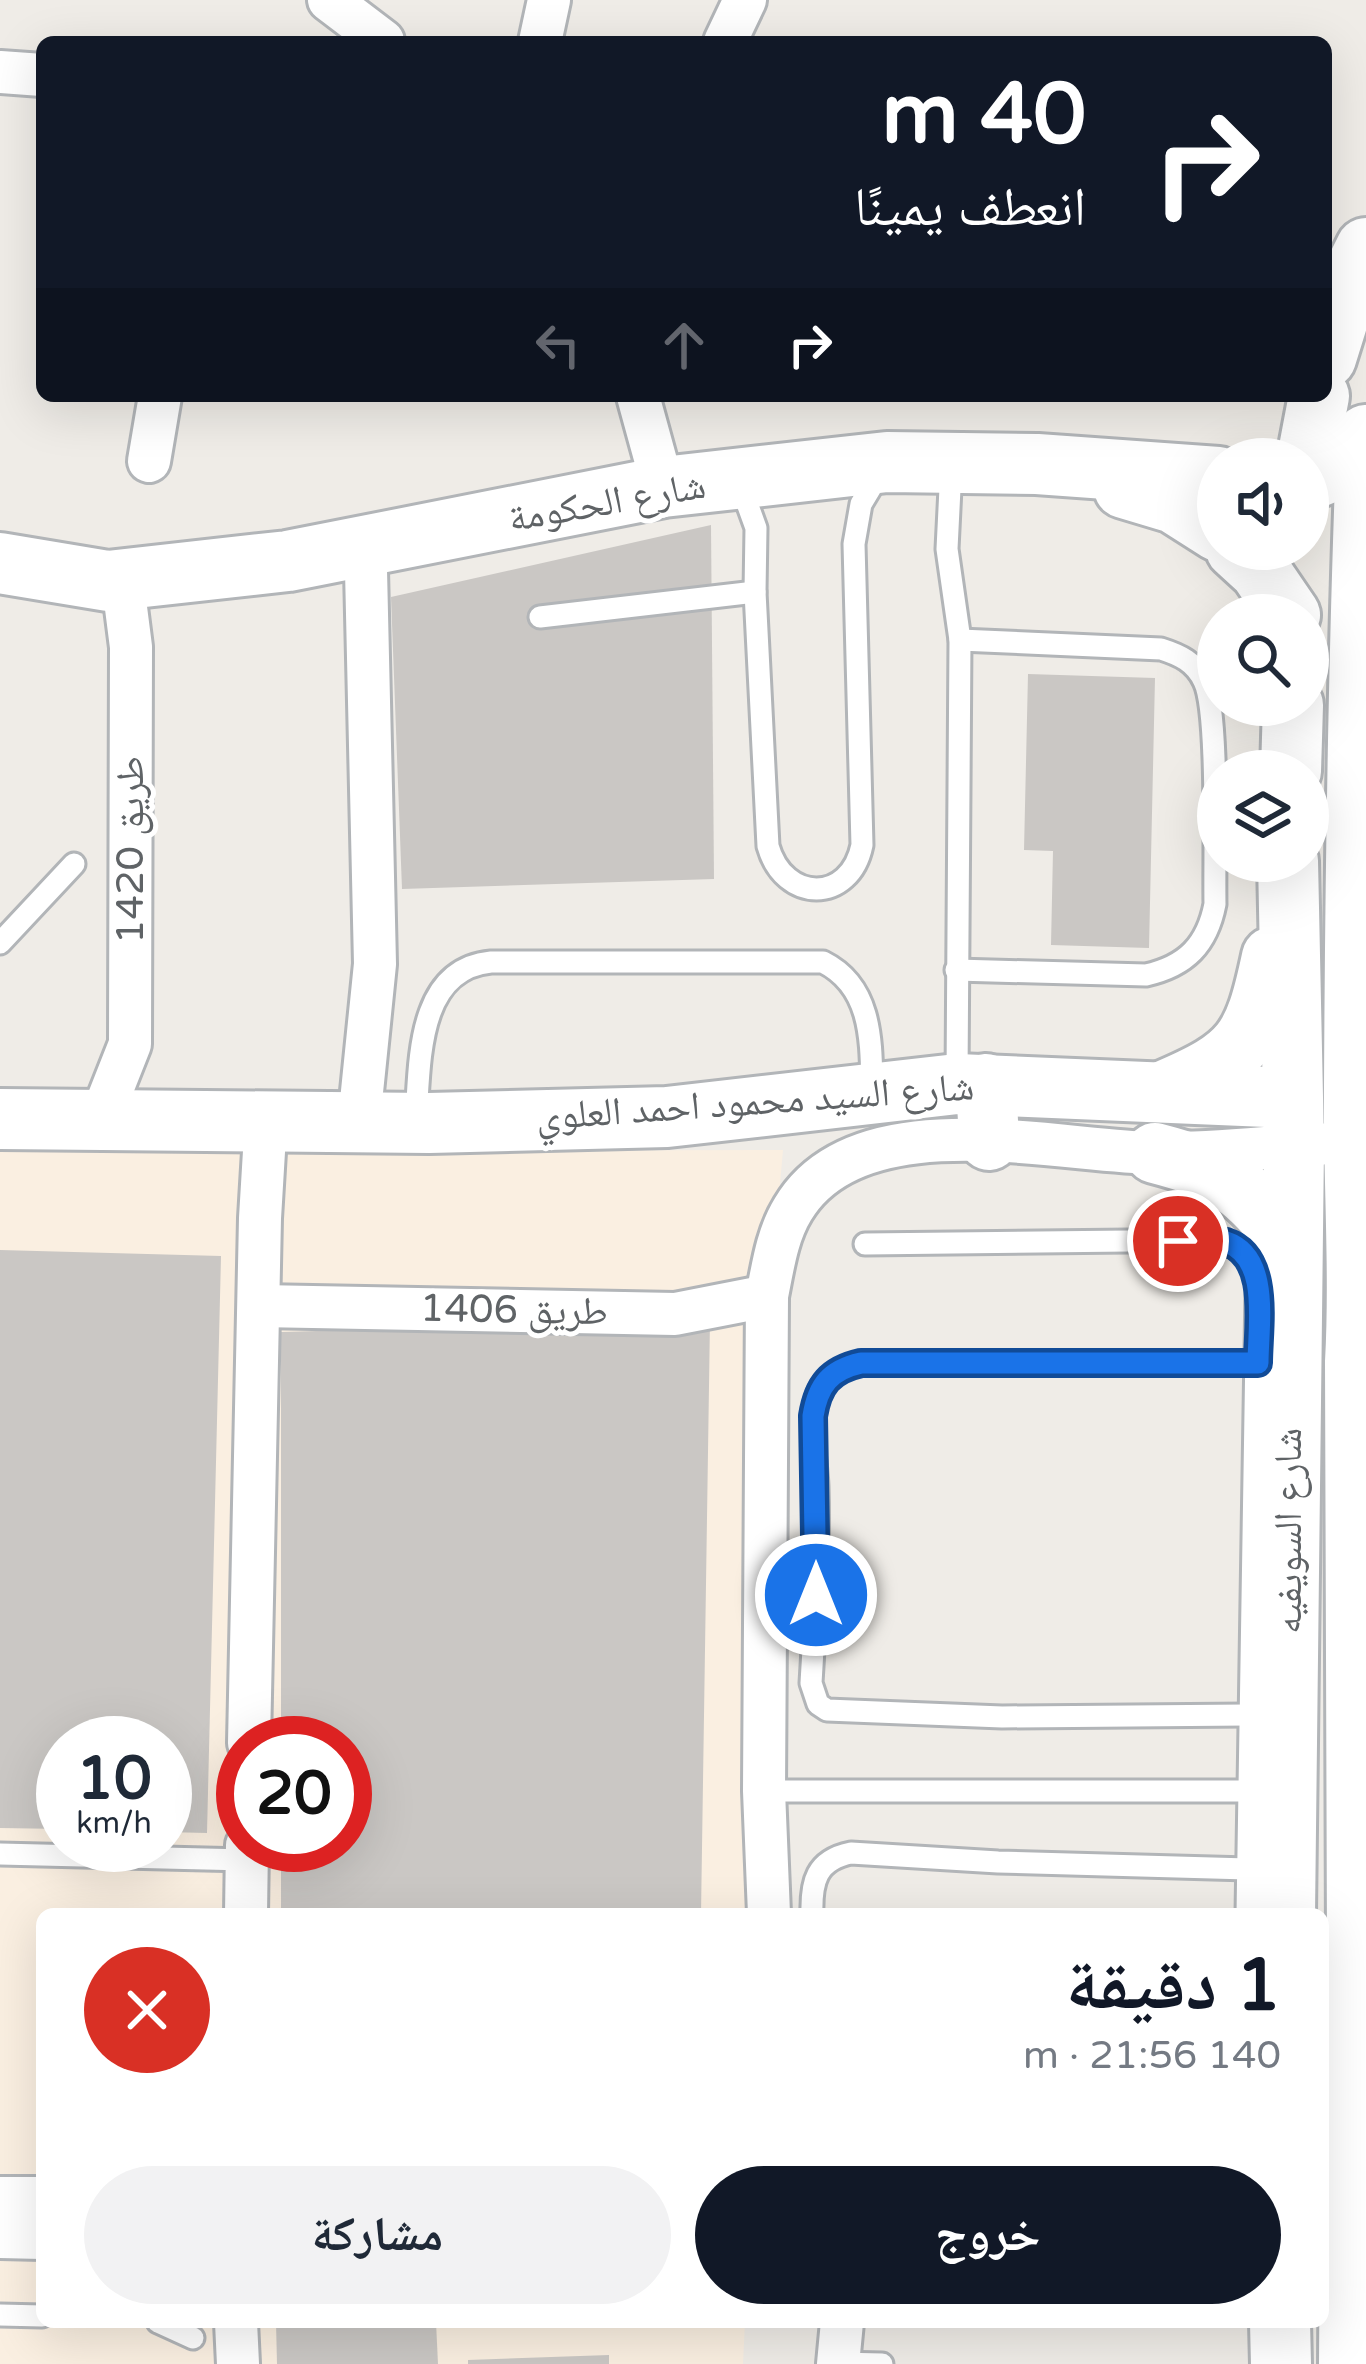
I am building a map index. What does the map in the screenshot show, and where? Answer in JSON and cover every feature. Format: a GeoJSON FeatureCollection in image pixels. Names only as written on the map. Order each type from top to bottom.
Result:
{"type":"FeatureCollection","features":[{"type":"Feature","properties":{"kind":"street"},"geometry":{"type":"LineString","coordinates":[[329,0],[376,36]]}},
{"type":"Feature","properties":{"kind":"street"},"geometry":{"type":"LineString","coordinates":[[541,36],[549,0]]}},
{"type":"Feature","properties":{"kind":"street"},"geometry":{"type":"LineString","coordinates":[[728,36],[745,0]]}},
{"type":"Feature","properties":{"kind":"street"},"geometry":{"type":"LineString","coordinates":[[0,72],[36,75]]}},
{"type":"Feature","properties":{"kind":"street"},"geometry":{"type":"LineString","coordinates":[[1332,339],[1366,248]]}},
{"type":"Feature","properties":{"kind":"street"},"geometry":{"type":"LineString","coordinates":[[149,461],[159,402]]}},
{"type":"Feature","properties":{"kind":"street"},"geometry":{"type":"LineString","coordinates":[[640,402],[663,487]]}},
{"type":"Feature","properties":{"kind":"street"},"geometry":{"type":"LineString","coordinates":[[1311,438],[1318,402]]}},
{"type":"Feature","properties":{"kind":"street"},"geometry":{"type":"LineString","coordinates":[[1329,472],[1366,435]]}},
{"type":"Feature","properties":{"kind":"street","name":"شارع السويفيه"},"geometry":{"type":"LineString","coordinates":[[1349,2364],[1361,1962],[1357,661],[1366,455]]}},
{"type":"Feature","properties":{"kind":"street","name":"شارع الحكومة"},"geometry":{"type":"LineString","coordinates":[[0,563],[108,580],[288,561],[663,487],[887,462],[951,460],[1197,475]]}},
{"type":"Feature","properties":{"kind":"street"},"geometry":{"type":"LineString","coordinates":[[1037,464],[1174,503],[1197,518]]}},
{"type":"Feature","properties":{"kind":"street"},"geometry":{"type":"LineString","coordinates":[[362,548],[375,964],[387,1121]]}},
{"type":"Feature","properties":{"kind":"street"},"geometry":{"type":"LineString","coordinates":[[1258,570],[1277,594]]}},
{"type":"Feature","properties":{"kind":"street","name":"طريق 1420"},"geometry":{"type":"LineString","coordinates":[[100,1120],[130,1044],[131,646],[125,600],[108,580]]}},
{"type":"Feature","properties":{"kind":"street"},"geometry":{"type":"LineString","coordinates":[[1159,1093],[1214,1070],[1238,1052],[1264,993],[1286,882]]}},
{"type":"Feature","properties":{"kind":"street","name":"شارع السويفيه"},"geometry":{"type":"LineString","coordinates":[[1267,1892],[1291,1244],[1288,882]]}},
{"type":"Feature","properties":{"kind":"street","name":"شارع السيد محمود احمد العلوي"},"geometry":{"type":"LineString","coordinates":[[0,1119],[667,1117],[750,1111],[872,1091],[977,1103],[1155,1153],[1293,1122],[1360,1118]]}},
{"type":"Feature","properties":{"kind":"street","name":"شارع السيد محمود احمد العلوي"},"geometry":{"type":"LineString","coordinates":[[769,1908],[764,1791],[766,1296],[780,1236],[794,1205],[817,1182],[876,1148],[977,1103],[1159,1093],[1293,1122]]}},
{"type":"Feature","properties":{"kind":"street"},"geometry":{"type":"LineString","coordinates":[[250,1716],[266,1118]]}},
{"type":"Feature","properties":{"kind":"street"},"geometry":{"type":"LineString","coordinates":[[1155,1153],[1209,1167],[1241,1187],[1291,1244]]}},
{"type":"Feature","properties":{"kind":"street","name":"طريق 1406"},"geometry":{"type":"LineString","coordinates":[[260,1306],[675,1314],[766,1296]]}},
{"type":"Feature","properties":{"kind":"street"},"geometry":{"type":"LineString","coordinates":[[246,1872],[246,1908]]}},
{"type":"Feature","properties":{"kind":"street"},"geometry":{"type":"LineString","coordinates":[[0,2198],[36,2198]]}},
{"type":"Feature","properties":{"kind":"street"},"geometry":{"type":"LineString","coordinates":[[0,2237],[36,2237]]}},
{"type":"Feature","properties":{"kind":"street"},"geometry":{"type":"LineString","coordinates":[[236,2328],[238,2364]]}},
{"type":"Feature","properties":{"kind":"street"},"geometry":{"type":"LineString","coordinates":[[838,2363],[841,2328]]}},
{"type":"Feature","properties":{"kind":"street"},"geometry":{"type":"LineString","coordinates":[[1280,2328],[1281,2364]]}},
{"type":"Feature","properties":{"kind":"lane"},"geometry":{"type":"LineString","coordinates":[[951,460],[947,548],[960,640],[956,970],[977,1103]]}},
{"type":"Feature","properties":{"kind":"lane"},"geometry":{"type":"LineString","coordinates":[[730,481],[743,492],[756,528],[767,846],[773,866],[787,881],[806,889],[827,888],[845,880],[858,864],[862,845],[854,544],[860,504],[887,462]]}},
{"type":"Feature","properties":{"kind":"lane"},"geometry":{"type":"LineString","coordinates":[[540,616],[755,592]]}},
{"type":"Feature","properties":{"kind":"lane"},"geometry":{"type":"LineString","coordinates":[[956,970],[1146,975],[1167,970],[1201,945],[1215,904],[1210,698],[1193,665],[1161,649],[960,640]]}},
{"type":"Feature","properties":{"kind":"lane"},"geometry":{"type":"LineString","coordinates":[[0,943],[74,864]]}},
{"type":"Feature","properties":{"kind":"lane"},"geometry":{"type":"LineString","coordinates":[[387,1121],[419,1063],[433,1001],[458,971],[491,962],[823,962],[845,978],[861,1001],[871,1032],[872,1091]]}},
{"type":"Feature","properties":{"kind":"lane"},"geometry":{"type":"LineString","coordinates":[[812,1908],[816,1874],[837,1856],[851,1852],[998,1862],[1267,1892],[1249,1791],[1258,1363],[1256,1274],[1243,1252],[1220,1240],[865,1244]]}},
{"type":"Feature","properties":{"kind":"lane"},"geometry":{"type":"LineString","coordinates":[[1247,1715],[1002,1717],[827,1710],[818,1704],[811,1683],[817,1531],[813,1416],[816,1396],[826,1379],[842,1367],[861,1363],[1258,1363]]}},
{"type":"Feature","properties":{"kind":"lane"},"geometry":{"type":"LineString","coordinates":[[764,1791],[1249,1791]]}},
{"type":"Feature","properties":{"kind":"lane"},"geometry":{"type":"LineString","coordinates":[[0,1854],[216,1852]]}},
{"type":"Feature","properties":{"kind":"lane"},"geometry":{"type":"LineString","coordinates":[[0,2315],[36,2316]]}},
{"type":"Feature","properties":{"kind":"lane"},"geometry":{"type":"LineString","coordinates":[[171,2328],[193,2338]]}},
{"type":"Feature","properties":{"kind":"lane"},"geometry":{"type":"LineString","coordinates":[[838,2363],[883,2364]]}},
{"type":"Feature","properties":{"kind":"shaded area"},"geometry":{"type":"Polygon","coordinates":[[[783,1150],[770,1297],[772,1908],[36,1908],[36,2328],[745,2328],[743,2364],[0,2364],[0,1152],[783,1150]]]}},
{"type":"Feature","properties":{"kind":"building"},"geometry":{"type":"Polygon","coordinates":[[[711,525],[714,879],[402,889],[391,597],[711,525]]]}},
{"type":"Feature","properties":{"kind":"building"},"geometry":{"type":"Polygon","coordinates":[[[1028,674],[1155,678],[1149,948],[1051,945],[1053,851],[1024,850],[1028,674]]]}},
{"type":"Feature","properties":{"kind":"building"},"geometry":{"type":"Polygon","coordinates":[[[0,1250],[221,1256],[207,1833],[192,1833],[192,1716],[36,1716],[36,1829],[0,1828],[0,1250]]]}},
{"type":"Feature","properties":{"kind":"building"},"geometry":{"type":"Polygon","coordinates":[[[710,1320],[701,1908],[281,1908],[281,1872],[372,1872],[372,1716],[281,1716],[281,1332],[710,1320]]]}},
{"type":"Feature","properties":{"kind":"building"},"geometry":{"type":"Polygon","coordinates":[[[276,2328],[436,2328],[438,2364],[277,2364],[276,2328]]]}},
{"type":"Feature","properties":{"kind":"building"},"geometry":{"type":"Polygon","coordinates":[[[609,2355],[609,2364],[468,2364],[468,2360],[609,2355]]]}},
{"type":"Feature","properties":{"kind":"route"},"geometry":{"type":"LineString","coordinates":[[816,1595],[813,1416],[816,1396],[826,1379],[842,1367],[861,1363],[1258,1363],[1257,1287],[1251,1262],[1220,1240],[1178,1241]]}}]}
